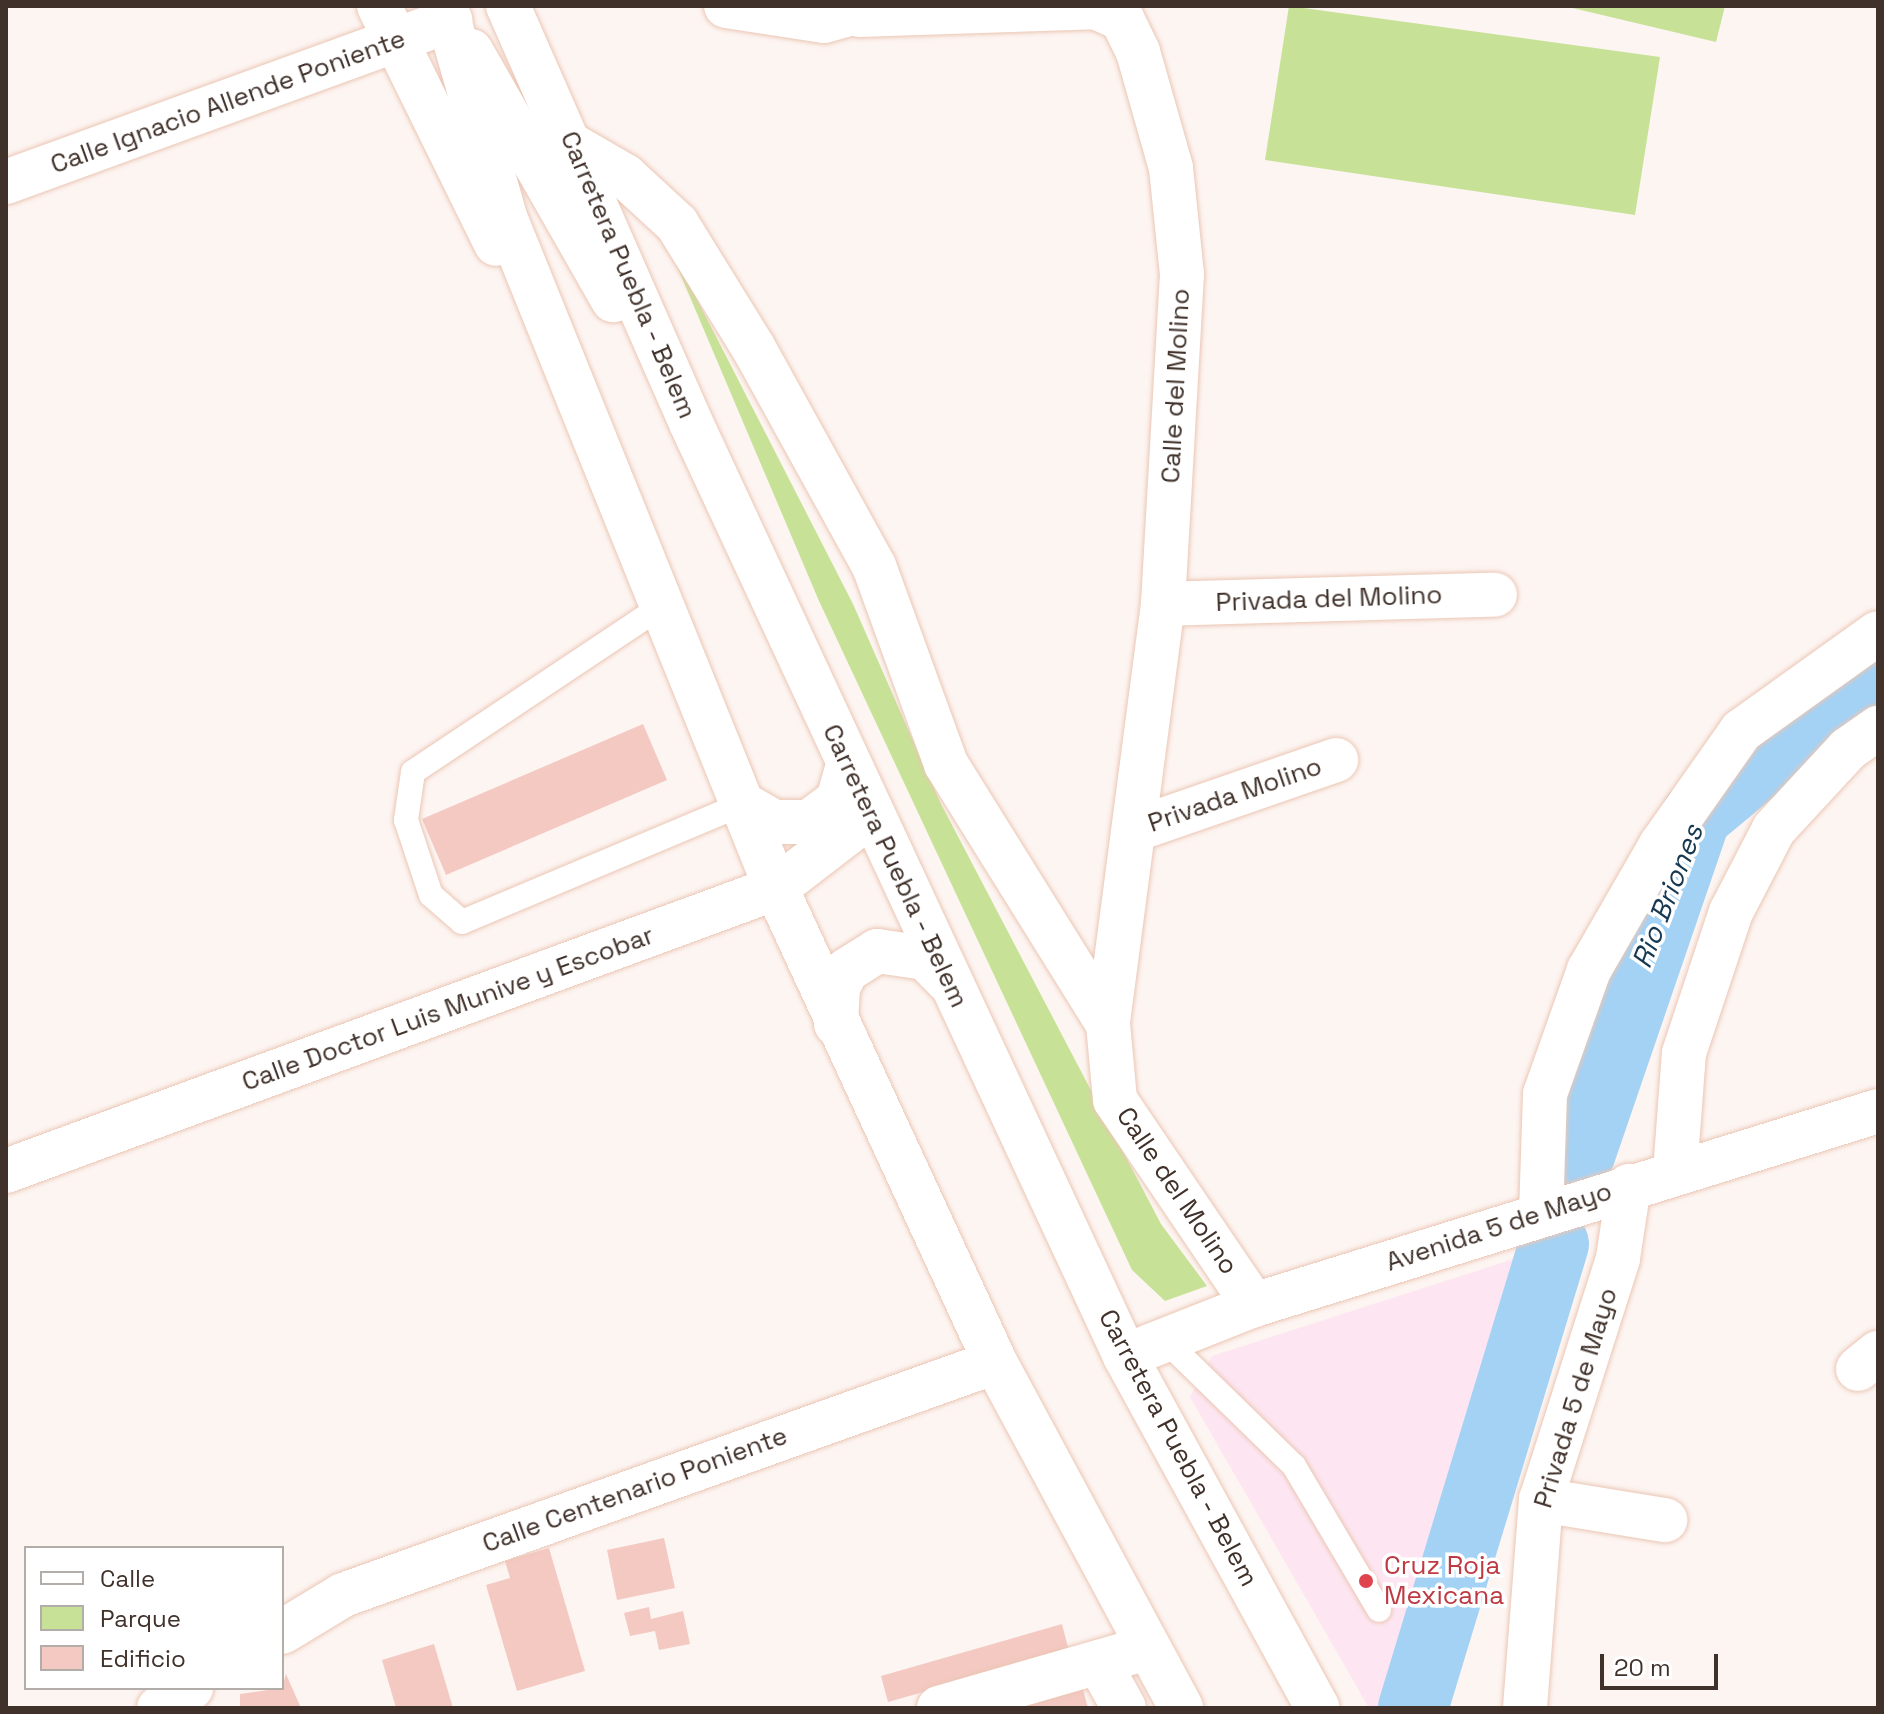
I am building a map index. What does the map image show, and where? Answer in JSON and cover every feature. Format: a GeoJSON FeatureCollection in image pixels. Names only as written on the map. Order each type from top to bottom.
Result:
{"type":"FeatureCollection","features":[{"type":"Feature","properties":{"kind":"street","name":"Carretera Puebla - Belem"},"geometry":{"type":"LineString","coordinates":[[508,6],[575,147],[691,423],[1125,1356],[1318,1708]]}},
{"type":"Feature","properties":{"kind":"street","name":"Calle del Molino"},"geometry":{"type":"LineString","coordinates":[[726,6],[824,21],[868,11],[1095,7],[1122,19],[1171,168],[1182,274],[1163,604],[1108,1024],[1115,1100],[1254,1305]]}},
{"type":"Feature","properties":{"kind":"street","name":"Calle Ignacio Allende Poniente"},"geometry":{"type":"LineString","coordinates":[[6,182],[387,24],[445,11]]}},
{"type":"Feature","properties":{"kind":"street"},"geometry":{"type":"LineString","coordinates":[[445,11],[482,144],[536,298],[776,888],[836,1024],[995,1362],[1181,1708]]}},
{"type":"Feature","properties":{"kind":"street"},"geometry":{"type":"LineString","coordinates":[[445,11],[691,423]]}},
{"type":"Feature","properties":{"kind":"street"},"geometry":{"type":"LineString","coordinates":[[387,24],[463,189],[536,298]]}},
{"type":"Feature","properties":{"kind":"street","name":"Calle del Molino"},"geometry":{"type":"LineString","coordinates":[[575,147],[625,176],[677,224],[753,347],[874,566],[946,764],[1108,1024]]}},
{"type":"Feature","properties":{"kind":"street","name":"Privada del Molino"},"geometry":{"type":"LineString","coordinates":[[1163,604],[1495,595]]}},
{"type":"Feature","properties":{"kind":"street"},"geometry":{"type":"LineString","coordinates":[[1541,1214],[1545,1094],[1589,970],[1661,845],[1741,731],[1878,633]]}},
{"type":"Feature","properties":{"kind":"street"},"geometry":{"type":"LineString","coordinates":[[1675,1172],[1684,1053],[1731,912],[1774,829],[1848,749],[1878,728]]}},
{"type":"Feature","properties":{"kind":"street","name":"Privada Molino"},"geometry":{"type":"LineString","coordinates":[[1134,830],[1336,760]]}},
{"type":"Feature","properties":{"kind":"street"},"geometry":{"type":"LineString","coordinates":[[743,804],[774,822],[809,822],[838,800],[848,765]]}},
{"type":"Feature","properties":{"kind":"street","name":"Calle Doctor Luis Munive y Escobar"},"geometry":{"type":"LineString","coordinates":[[6,1171],[776,888],[872,814]]}},
{"type":"Feature","properties":{"kind":"street"},"geometry":{"type":"LineString","coordinates":[[836,1024],[838,987],[847,970],[877,951],[925,958],[950,983]]}},
{"type":"Feature","properties":{"kind":"street","name":"Avenida 5 de Mayo"},"geometry":{"type":"LineString","coordinates":[[1125,1356],[1167,1342],[1254,1305],[1878,1111]]}},
{"type":"Feature","properties":{"kind":"street","name":"Privada 5 de Mayo"},"geometry":{"type":"LineString","coordinates":[[1525,1708],[1541,1500],[1618,1258],[1629,1186]]}},
{"type":"Feature","properties":{"kind":"street","name":"Calle Centenario Poniente"},"geometry":{"type":"LineString","coordinates":[[284,1631],[343,1595],[995,1362]]}},
{"type":"Feature","properties":{"kind":"street"},"geometry":{"type":"LineString","coordinates":[[1541,1500],[1665,1520]]}},
{"type":"Feature","properties":{"kind":"street"},"geometry":{"type":"LineString","coordinates":[[939,1708],[1147,1648]]}},
{"type":"Feature","properties":{"kind":"street"},"geometry":{"type":"LineString","coordinates":[[1099,1663],[1124,1708]]}},
{"type":"Feature","properties":{"kind":"street"},"geometry":{"type":"LineString","coordinates":[[159,1708],[188,1690]]}},
{"type":"Feature","properties":{"kind":"lane"},"geometry":{"type":"LineString","coordinates":[[662,606],[413,772],[406,820],[431,895],[462,922],[743,804]]}},
{"type":"Feature","properties":{"kind":"lane"},"geometry":{"type":"LineString","coordinates":[[1167,1342],[1294,1466],[1379,1610]]}},
{"type":"Feature","properties":{"kind":"shaded area","name":"Cruz Roja Mexicana"},"geometry":{"type":"Polygon","coordinates":[[[1526,1255],[1476,1454],[1397,1708],[1369,1708],[1190,1397],[1212,1356],[1526,1255]]]}},
{"type":"Feature","properties":{"kind":"green space"},"geometry":{"type":"Polygon","coordinates":[[[1289,6],[1660,57],[1635,215],[1265,160],[1289,6]]]}},
{"type":"Feature","properties":{"kind":"green space"},"geometry":{"type":"Polygon","coordinates":[[[1564,6],[1725,6],[1716,42],[1564,6]]]}},
{"type":"Feature","properties":{"kind":"green space"},"geometry":{"type":"Polygon","coordinates":[[[662,231],[853,604],[941,804],[1161,1224],[1207,1286],[1165,1301],[1132,1270],[819,601],[662,231]]]}},
{"type":"Feature","properties":{"kind":"building"},"geometry":{"type":"Polygon","coordinates":[[[643,724],[667,780],[446,875],[422,819],[643,724]]]}},
{"type":"Feature","properties":{"kind":"building"},"geometry":{"type":"Polygon","coordinates":[[[664,1538],[675,1588],[617,1600],[607,1550],[664,1538]]]}},
{"type":"Feature","properties":{"kind":"building"},"geometry":{"type":"Polygon","coordinates":[[[549,1548],[585,1671],[517,1691],[486,1585],[510,1578],[505,1561],[549,1548]]]}},
{"type":"Feature","properties":{"kind":"building"},"geometry":{"type":"Polygon","coordinates":[[[649,1607],[651,1619],[683,1611],[690,1644],[659,1650],[655,1631],[630,1636],[624,1613],[649,1607]]]}},
{"type":"Feature","properties":{"kind":"building"},"geometry":{"type":"Polygon","coordinates":[[[1062,1624],[1069,1651],[888,1702],[881,1676],[1062,1624]]]}},
{"type":"Feature","properties":{"kind":"building"},"geometry":{"type":"Polygon","coordinates":[[[434,1644],[453,1708],[396,1708],[382,1660],[434,1644]]]}},
{"type":"Feature","properties":{"kind":"building"},"geometry":{"type":"Polygon","coordinates":[[[286,1674],[301,1708],[240,1708],[240,1694],[284,1690],[286,1674]]]}},
{"type":"Feature","properties":{"kind":"building"},"geometry":{"type":"Polygon","coordinates":[[[1081,1682],[1088,1708],[997,1708],[1081,1682]]]}},
{"type":"Feature","properties":{"kind":"waterway","name":"Rio Briones"},"geometry":{"type":"LineString","coordinates":[[1580,1155],[1696,816],[1878,665]]}},
{"type":"Feature","properties":{"kind":"waterway","name":"Rio Briones"},"geometry":{"type":"LineString","coordinates":[[1413,1708],[1554,1244]]}},
{"type":"Feature","properties":{"kind":"place","name":"Cruz Roja Mexicana"},"geometry":{"type":"Point","coordinates":[1366,1581]}}]}
